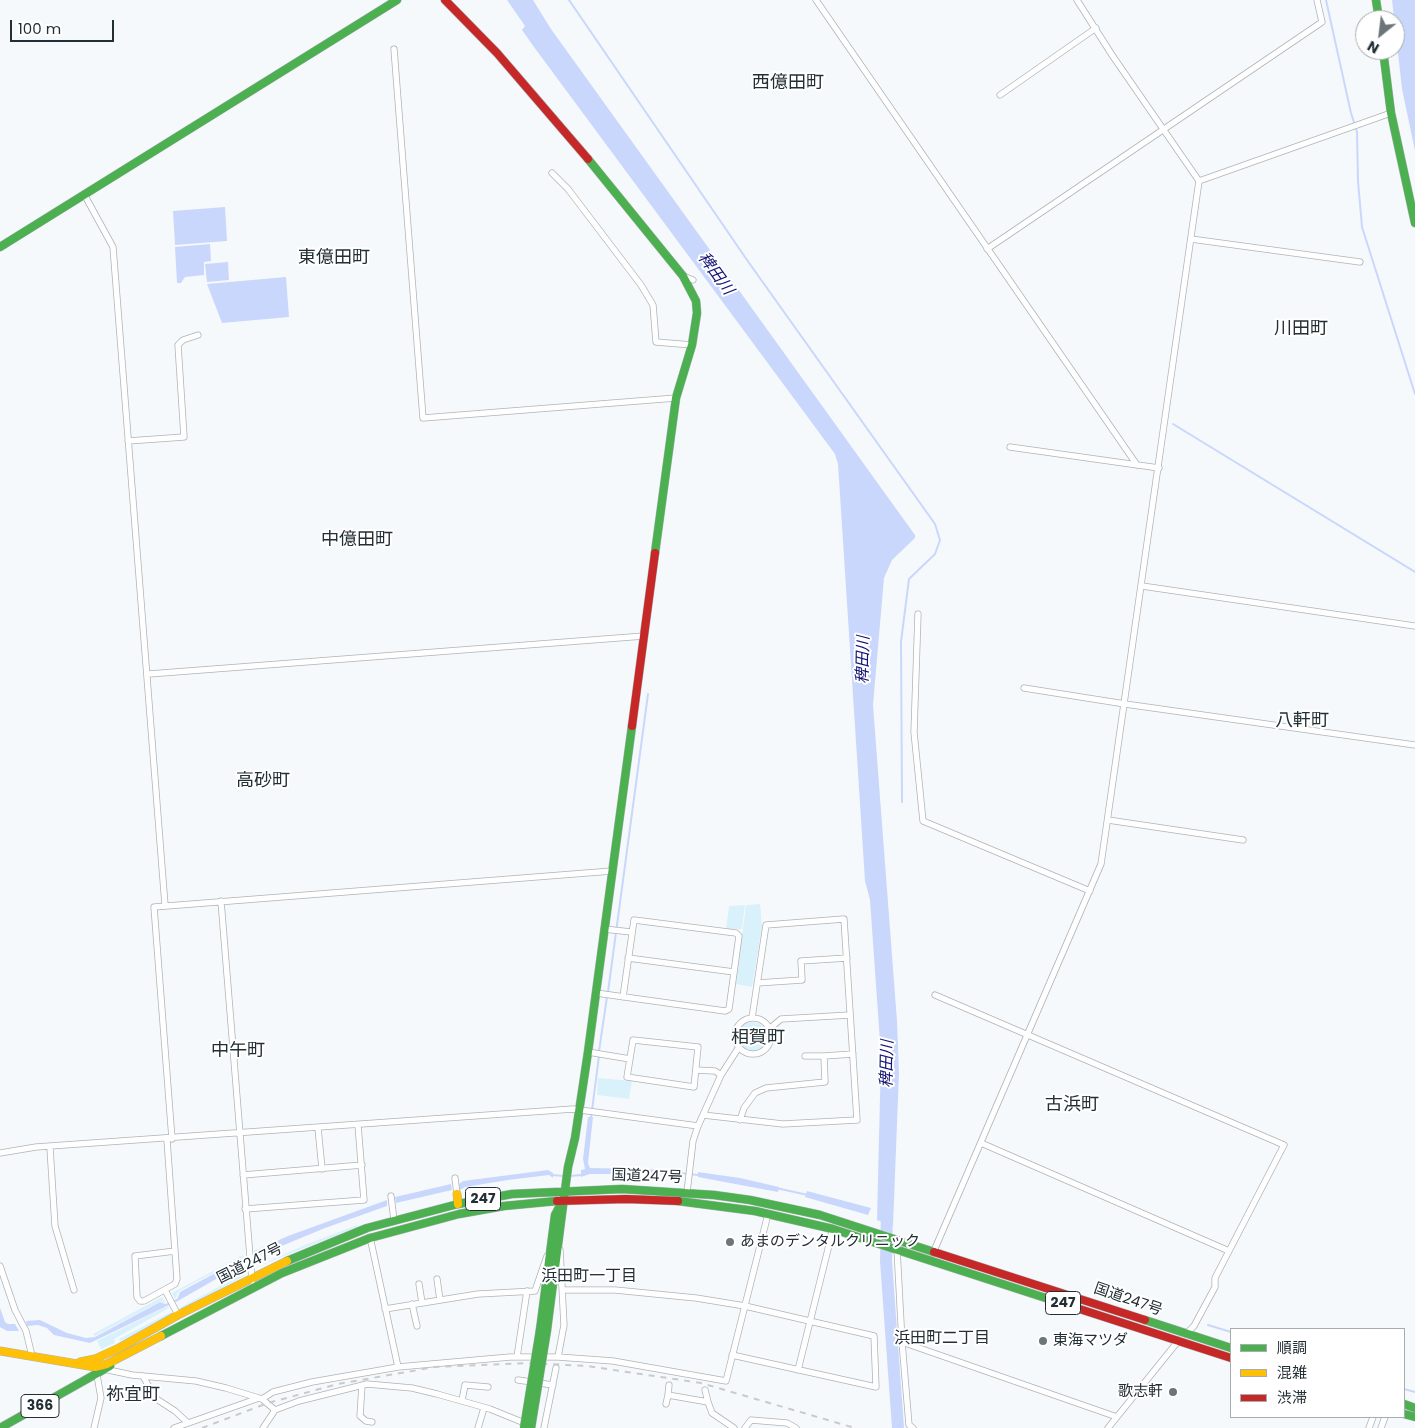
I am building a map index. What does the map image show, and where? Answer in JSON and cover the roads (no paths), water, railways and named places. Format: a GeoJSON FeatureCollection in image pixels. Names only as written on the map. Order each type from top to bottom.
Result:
{"type":"FeatureCollection","features":[{"type":"Feature","properties":{"kind":"main road"},"geometry":{"type":"LineString","coordinates":[[0,247],[398,0]]}},
{"type":"Feature","properties":{"kind":"main road"},"geometry":{"type":"LineString","coordinates":[[445,0],[497,53],[578,146],[683,276],[696,301],[698,313],[692,345],[676,398],[612,871],[608,930],[582,1110],[568,1167],[563,1200],[555,1215],[555,1245],[533,1428]]}},
{"type":"Feature","properties":{"kind":"main road"},"geometry":{"type":"LineString","coordinates":[[1384,60],[1391,113],[1415,223]]}},
{"type":"Feature","properties":{"kind":"main road","name":"国道247号"},"geometry":{"type":"LineString","coordinates":[[74,1363],[96,1359],[250,1278],[306,1251],[367,1228],[458,1204],[512,1194],[622,1188],[688,1192],[750,1200],[820,1215],[1230,1348]]}},
{"type":"Feature","properties":{"kind":"main road"},"geometry":{"type":"LineString","coordinates":[[457,1194],[458,1204]]}},
{"type":"Feature","properties":{"kind":"main road","name":"国道247号"},"geometry":{"type":"LineString","coordinates":[[0,1351],[74,1363],[96,1371],[254,1287],[328,1252],[370,1238],[458,1214],[563,1200],[671,1200],[768,1214],[833,1229],[1230,1358]]}},
{"type":"Feature","properties":{"kind":"main road"},"geometry":{"type":"LineString","coordinates":[[524,1428],[544,1330]]}},
{"type":"Feature","properties":{"kind":"main road","name":"366"},"geometry":{"type":"LineString","coordinates":[[0,1428],[80,1384],[119,1348]]}},
{"type":"Feature","properties":{"kind":"main road","name":"366"},"geometry":{"type":"LineString","coordinates":[[96,1371],[106,1370],[124,1357]]}},
{"type":"Feature","properties":{"kind":"street"},"geometry":{"type":"LineString","coordinates":[[816,0],[1137,465]]}},
{"type":"Feature","properties":{"kind":"street"},"geometry":{"type":"LineString","coordinates":[[931,1260],[1101,864],[1199,181],[1112,56],[1077,0]]}},
{"type":"Feature","properties":{"kind":"street"},"geometry":{"type":"LineString","coordinates":[[987,249],[1322,22],[1317,0]]}},
{"type":"Feature","properties":{"kind":"street"},"geometry":{"type":"LineString","coordinates":[[1000,94],[1096,28]]}},
{"type":"Feature","properties":{"kind":"street"},"geometry":{"type":"LineString","coordinates":[[394,49],[423,418],[676,398]]}},
{"type":"Feature","properties":{"kind":"street"},"geometry":{"type":"LineString","coordinates":[[1199,181],[1391,113]]}},
{"type":"Feature","properties":{"kind":"street"},"geometry":{"type":"LineString","coordinates":[[552,174],[568,189],[641,285],[653,305],[656,342],[692,345]]}},
{"type":"Feature","properties":{"kind":"street"},"geometry":{"type":"LineString","coordinates":[[84,194],[113,247],[149,674],[165,905]]}},
{"type":"Feature","properties":{"kind":"street"},"geometry":{"type":"LineString","coordinates":[[1191,239],[1360,262]]}},
{"type":"Feature","properties":{"kind":"street"},"geometry":{"type":"LineString","coordinates":[[683,276],[693,280]]}},
{"type":"Feature","properties":{"kind":"street"},"geometry":{"type":"LineString","coordinates":[[128,441],[184,437],[178,345],[183,340],[198,335]]}},
{"type":"Feature","properties":{"kind":"street"},"geometry":{"type":"LineString","coordinates":[[1010,447],[1159,468]]}},
{"type":"Feature","properties":{"kind":"street"},"geometry":{"type":"LineString","coordinates":[[1142,586],[1415,626]]}},
{"type":"Feature","properties":{"kind":"street"},"geometry":{"type":"LineString","coordinates":[[918,614],[914,732],[923,821],[1090,891]]}},
{"type":"Feature","properties":{"kind":"street"},"geometry":{"type":"LineString","coordinates":[[149,674],[644,636]]}},
{"type":"Feature","properties":{"kind":"street"},"geometry":{"type":"LineString","coordinates":[[1024,688],[1415,746]]}},
{"type":"Feature","properties":{"kind":"street"},"geometry":{"type":"LineString","coordinates":[[1108,820],[1244,840]]}},
{"type":"Feature","properties":{"kind":"street"},"geometry":{"type":"LineString","coordinates":[[175,1251],[137,1255],[134,1258],[137,1297],[140,1301],[144,1301],[176,1283],[175,1251],[170,1139],[154,906],[612,871]]}},
{"type":"Feature","properties":{"kind":"street"},"geometry":{"type":"LineString","coordinates":[[221,902],[250,1278],[254,1287]]}},
{"type":"Feature","properties":{"kind":"street"},"geometry":{"type":"LineString","coordinates":[[599,993],[623,997],[725,1011],[729,1009],[739,936],[736,933],[634,920],[623,997]]}},
{"type":"Feature","properties":{"kind":"street"},"geometry":{"type":"LineString","coordinates":[[703,1115],[783,1124],[857,1120],[844,920],[766,925],[752,1018]]}},
{"type":"Feature","properties":{"kind":"street"},"geometry":{"type":"LineString","coordinates":[[608,930],[631,932]]}},
{"type":"Feature","properties":{"kind":"street"},"geometry":{"type":"LineString","coordinates":[[628,958],[734,972]]}},
{"type":"Feature","properties":{"kind":"street"},"geometry":{"type":"LineString","coordinates":[[756,983],[802,980],[801,962],[847,958]]}},
{"type":"Feature","properties":{"kind":"street"},"geometry":{"type":"LineString","coordinates":[[935,994],[1284,1145],[1215,1278],[1215,1287],[1194,1326],[1178,1341],[1108,1428]]}},
{"type":"Feature","properties":{"kind":"street"},"geometry":{"type":"LineString","coordinates":[[769,1028],[781,1019],[850,1015]]}},
{"type":"Feature","properties":{"kind":"street"},"geometry":{"type":"LineString","coordinates":[[752,1018],[764,1022],[769,1028],[769,1043],[761,1052],[749,1053],[739,1047],[735,1037],[738,1026],[752,1018]]}},
{"type":"Feature","properties":{"kind":"street"},"geometry":{"type":"LineString","coordinates":[[633,1040],[698,1047],[694,1087],[627,1077],[630,1059],[633,1040]]}},
{"type":"Feature","properties":{"kind":"street"},"geometry":{"type":"LineString","coordinates":[[688,1192],[693,1141],[698,1126],[720,1075],[739,1047]]}},
{"type":"Feature","properties":{"kind":"street"},"geometry":{"type":"LineString","coordinates":[[591,1053],[630,1059]]}},
{"type":"Feature","properties":{"kind":"street"},"geometry":{"type":"LineString","coordinates":[[805,1056],[853,1054]]}},
{"type":"Feature","properties":{"kind":"street"},"geometry":{"type":"LineString","coordinates":[[740,1120],[748,1100],[755,1093],[766,1088],[825,1082],[824,1056]]}},
{"type":"Feature","properties":{"kind":"street"},"geometry":{"type":"LineString","coordinates":[[696,1070],[715,1071],[720,1075]]}},
{"type":"Feature","properties":{"kind":"street"},"geometry":{"type":"LineString","coordinates":[[0,1154],[24,1148],[50,1148],[582,1110],[698,1126]]}},
{"type":"Feature","properties":{"kind":"street"},"geometry":{"type":"LineString","coordinates":[[245,1209],[364,1200],[358,1125]]}},
{"type":"Feature","properties":{"kind":"street"},"geometry":{"type":"LineString","coordinates":[[318,1128],[322,1169]]}},
{"type":"Feature","properties":{"kind":"street"},"geometry":{"type":"LineString","coordinates":[[981,1143],[1229,1251]]}},
{"type":"Feature","properties":{"kind":"street"},"geometry":{"type":"LineString","coordinates":[[50,1148],[55,1226],[74,1290]]}},
{"type":"Feature","properties":{"kind":"street"},"geometry":{"type":"LineString","coordinates":[[243,1175],[362,1166]]}},
{"type":"Feature","properties":{"kind":"street"},"geometry":{"type":"LineString","coordinates":[[455,1178],[457,1194]]}},
{"type":"Feature","properties":{"kind":"street"},"geometry":{"type":"LineString","coordinates":[[391,1196],[394,1220]]}},
{"type":"Feature","properties":{"kind":"street"},"geometry":{"type":"LineString","coordinates":[[174,1428],[261,1398],[273,1392],[312,1382],[452,1360],[558,1357],[612,1361],[726,1381],[768,1214]]}},
{"type":"Feature","properties":{"kind":"street"},"geometry":{"type":"LineString","coordinates":[[367,1228],[398,1367]]}},
{"type":"Feature","properties":{"kind":"street"},"geometry":{"type":"LineString","coordinates":[[798,1370],[833,1229]]}},
{"type":"Feature","properties":{"kind":"street"},"geometry":{"type":"LineString","coordinates":[[385,1309],[478,1294],[535,1291],[555,1245]]}},
{"type":"Feature","properties":{"kind":"street"},"geometry":{"type":"LineString","coordinates":[[555,1245],[564,1290],[564,1325],[558,1357]]}},
{"type":"Feature","properties":{"kind":"street"},"geometry":{"type":"LineString","coordinates":[[896,1249],[909,1425],[913,1428]]}},
{"type":"Feature","properties":{"kind":"street"},"geometry":{"type":"LineString","coordinates":[[0,1266],[15,1310],[26,1331],[32,1356]]}},
{"type":"Feature","properties":{"kind":"street"},"geometry":{"type":"LineString","coordinates":[[437,1279],[440,1300]]}},
{"type":"Feature","properties":{"kind":"street"},"geometry":{"type":"LineString","coordinates":[[419,1284],[422,1303]]}},
{"type":"Feature","properties":{"kind":"street"},"geometry":{"type":"LineString","coordinates":[[165,1290],[178,1315]]}},
{"type":"Feature","properties":{"kind":"street"},"geometry":{"type":"LineString","coordinates":[[564,1290],[615,1290],[696,1298],[744,1306],[874,1336],[876,1387],[732,1355]]}},
{"type":"Feature","properties":{"kind":"street"},"geometry":{"type":"LineString","coordinates":[[517,1357],[527,1291]]}},
{"type":"Feature","properties":{"kind":"street"},"geometry":{"type":"LineString","coordinates":[[412,1304],[416,1326]]}},
{"type":"Feature","properties":{"kind":"street"},"geometry":{"type":"LineString","coordinates":[[902,1342],[1117,1416]]}},
{"type":"Feature","properties":{"kind":"street"},"geometry":{"type":"LineString","coordinates":[[544,1428],[556,1368]]}},
{"type":"Feature","properties":{"kind":"street"},"geometry":{"type":"LineString","coordinates":[[106,1370],[196,1381],[261,1398],[275,1410]]}},
{"type":"Feature","properties":{"kind":"street"},"geometry":{"type":"LineString","coordinates":[[94,1428],[101,1398],[96,1371]]}},
{"type":"Feature","properties":{"kind":"street"},"geometry":{"type":"LineString","coordinates":[[143,1376],[155,1398],[175,1411],[187,1422]]}},
{"type":"Feature","properties":{"kind":"street"},"geometry":{"type":"LineString","coordinates":[[518,1380],[553,1385]]}},
{"type":"Feature","properties":{"kind":"street"},"geometry":{"type":"LineString","coordinates":[[263,1428],[275,1410],[300,1401],[362,1385],[412,1388],[462,1400],[517,1419],[533,1428]]}},
{"type":"Feature","properties":{"kind":"street"},"geometry":{"type":"LineString","coordinates":[[362,1385],[360,1416],[366,1422],[372,1422]]}},
{"type":"Feature","properties":{"kind":"street"},"geometry":{"type":"LineString","coordinates":[[462,1400],[465,1385],[488,1387]]}},
{"type":"Feature","properties":{"kind":"street"},"geometry":{"type":"LineString","coordinates":[[666,1404],[669,1385]]}},
{"type":"Feature","properties":{"kind":"street"},"geometry":{"type":"LineString","coordinates":[[705,1390],[712,1413],[734,1428]]}},
{"type":"Feature","properties":{"kind":"street"},"geometry":{"type":"LineString","coordinates":[[668,1395],[708,1402]]}},
{"type":"Feature","properties":{"kind":"street"},"geometry":{"type":"LineString","coordinates":[[478,1428],[484,1408]]}},
{"type":"Feature","properties":{"kind":"street"},"geometry":{"type":"LineString","coordinates":[[516,1428],[517,1419]]}},
{"type":"Feature","properties":{"kind":"street"},"geometry":{"type":"LineString","coordinates":[[745,1428],[751,1420],[786,1423],[796,1428]]}},
{"type":"Feature","properties":{"kind":"water"},"geometry":{"type":"Polygon","coordinates":[[[507,0],[533,0],[551,29],[915,535],[915,538],[892,560],[884,578],[873,705],[897,1021],[899,1073],[893,1226],[877,1220],[881,1056],[870,900],[865,881],[838,464],[835,454],[534,47],[522,30],[525,26],[507,0]]]}},
{"type":"Feature","properties":{"kind":"water"},"geometry":{"type":"Polygon","coordinates":[[[1392,0],[1415,0],[1415,151],[1402,89],[1399,60],[1405,60],[1405,10],[1393,10],[1392,0]]]}},
{"type":"Feature","properties":{"kind":"water"},"geometry":{"type":"Polygon","coordinates":[[[225,207],[227,241],[175,245],[173,211],[225,207]]]}},
{"type":"Feature","properties":{"kind":"water"},"geometry":{"type":"Polygon","coordinates":[[[210,244],[211,261],[204,262],[204,275],[185,277],[181,283],[177,283],[175,247],[210,244]]]}},
{"type":"Feature","properties":{"kind":"water"},"geometry":{"type":"Polygon","coordinates":[[[228,262],[229,280],[207,282],[205,264],[228,262]]]}},
{"type":"Feature","properties":{"kind":"water"},"geometry":{"type":"Polygon","coordinates":[[[286,277],[289,317],[222,323],[207,284],[286,277]]]}},
{"type":"Feature","properties":{"kind":"water"},"geometry":{"type":"Polygon","coordinates":[[[588,1117],[593,1117],[588,1163],[590,1168],[682,1170],[682,1176],[660,1174],[654,1178],[647,1174],[590,1174],[581,1177],[581,1170],[585,1169],[583,1159],[588,1117]]]}},
{"type":"Feature","properties":{"kind":"water"},"geometry":{"type":"Polygon","coordinates":[[[548,1170],[553,1173],[553,1178],[549,1175],[508,1180],[465,1187],[460,1190],[459,1184],[463,1181],[548,1170]]]}},
{"type":"Feature","properties":{"kind":"water"},"geometry":{"type":"Polygon","coordinates":[[[698,1172],[740,1178],[779,1187],[778,1192],[698,1177],[698,1172]]]}},
{"type":"Feature","properties":{"kind":"water"},"geometry":{"type":"Polygon","coordinates":[[[451,1184],[452,1190],[396,1203],[395,1197],[451,1184]]]}},
{"type":"Feature","properties":{"kind":"water"},"geometry":{"type":"Polygon","coordinates":[[[807,1191],[871,1208],[868,1215],[805,1197],[807,1191]]]}},
{"type":"Feature","properties":{"kind":"water"},"geometry":{"type":"Polygon","coordinates":[[[387,1200],[387,1206],[325,1228],[255,1257],[254,1251],[288,1236],[387,1200]]]}},
{"type":"Feature","properties":{"kind":"water"},"geometry":{"type":"Polygon","coordinates":[[[243,1258],[244,1263],[176,1302],[180,1292],[243,1258]]]}},
{"type":"Feature","properties":{"kind":"water"},"geometry":{"type":"Polygon","coordinates":[[[160,1302],[165,1304],[165,1307],[90,1343],[54,1335],[47,1328],[38,1325],[27,1326],[26,1321],[40,1320],[67,1333],[86,1338],[95,1337],[160,1302]]]}},
{"type":"Feature","properties":{"kind":"water"},"geometry":{"type":"Polygon","coordinates":[[[0,1308],[5,1322],[15,1324],[19,1331],[7,1331],[0,1327],[0,1308]]]}},
{"type":"Feature","properties":{"kind":"waterway"},"geometry":{"type":"LineString","coordinates":[[569,0],[747,260],[935,524],[940,540],[935,554],[909,579],[901,642],[902,802]]}},
{"type":"Feature","properties":{"kind":"waterway"},"geometry":{"type":"LineString","coordinates":[[1326,0],[1357,132],[1358,181],[1362,227],[1415,394]]}},
{"type":"Feature","properties":{"kind":"waterway"},"geometry":{"type":"LineString","coordinates":[[1173,424],[1415,572]]}},
{"type":"Feature","properties":{"kind":"waterway"},"geometry":{"type":"LineString","coordinates":[[608,992],[648,694]]}},
{"type":"Feature","properties":{"kind":"waterway"},"geometry":{"type":"LineString","coordinates":[[599,1051],[607,997]]}},
{"type":"Feature","properties":{"kind":"waterway"},"geometry":{"type":"LineString","coordinates":[[591,1118],[599,1056]]}},
{"type":"Feature","properties":{"kind":"waterway"},"geometry":{"type":"LineString","coordinates":[[680,1173],[698,1175]]}},
{"type":"Feature","properties":{"kind":"waterway"},"geometry":{"type":"LineString","coordinates":[[552,1175],[564,1176]]}},
{"type":"Feature","properties":{"kind":"waterway"},"geometry":{"type":"LineString","coordinates":[[569,1176],[582,1175]]}},
{"type":"Feature","properties":{"kind":"waterway"},"geometry":{"type":"LineString","coordinates":[[776,1188],[808,1195]]}},
{"type":"Feature","properties":{"kind":"waterway","name":"稗田川"},"geometry":{"type":"LineString","coordinates":[[887,1207],[886,1261],[898,1428]]}},
{"type":"Feature","properties":{"kind":"waterway"},"geometry":{"type":"LineString","coordinates":[[243,1261],[256,1254]]}},
{"type":"Feature","properties":{"kind":"waterway"},"geometry":{"type":"LineString","coordinates":[[164,1306],[177,1300]]}},
{"type":"Feature","properties":{"kind":"waterway"},"geometry":{"type":"LineString","coordinates":[[1208,1325],[1230,1332]]}},
{"type":"Feature","properties":{"kind":"waterway"},"geometry":{"type":"LineString","coordinates":[[1405,1389],[1415,1392]]}},
{"type":"Feature","properties":{"kind":"railway"},"geometry":{"type":"LineString","coordinates":[[202,1428],[268,1403],[338,1384],[435,1367],[529,1363],[587,1366],[701,1383],[855,1428]]}},
{"type":"Feature","properties":{"kind":"place","name":"あまのデンタルクリニック"},"geometry":{"type":"Point","coordinates":[730,1242]}},
{"type":"Feature","properties":{"kind":"place","name":"東海マツダ"},"geometry":{"type":"Point","coordinates":[1043,1341]}},
{"type":"Feature","properties":{"kind":"place","name":"歌志軒"},"geometry":{"type":"Point","coordinates":[1173,1392]}},
{"type":"Feature","properties":{"kind":"district","name":"西億田町"},"geometry":{"type":"Point","coordinates":[788,83]}},
{"type":"Feature","properties":{"kind":"district","name":"東億田町"},"geometry":{"type":"Point","coordinates":[334,258]}},
{"type":"Feature","properties":{"kind":"district","name":"川田町"},"geometry":{"type":"Point","coordinates":[1301,329]}},
{"type":"Feature","properties":{"kind":"district","name":"中億田町"},"geometry":{"type":"Point","coordinates":[357,540]}},
{"type":"Feature","properties":{"kind":"district","name":"八軒町"},"geometry":{"type":"Point","coordinates":[1302,721]}},
{"type":"Feature","properties":{"kind":"district","name":"高砂町"},"geometry":{"type":"Point","coordinates":[263,781]}},
{"type":"Feature","properties":{"kind":"district","name":"相賀町"},"geometry":{"type":"Point","coordinates":[758,1038]}},
{"type":"Feature","properties":{"kind":"district","name":"中午町"},"geometry":{"type":"Point","coordinates":[238,1051]}},
{"type":"Feature","properties":{"kind":"district","name":"古浜町"},"geometry":{"type":"Point","coordinates":[1072,1105]}},
{"type":"Feature","properties":{"kind":"district","name":"浜田町一丁目"},"geometry":{"type":"Point","coordinates":[589,1277]}},
{"type":"Feature","properties":{"kind":"district","name":"浜田町二丁目"},"geometry":{"type":"Point","coordinates":[942,1339]}},
{"type":"Feature","properties":{"kind":"district","name":"祢宜町"},"geometry":{"type":"Point","coordinates":[133,1395]}}]}
